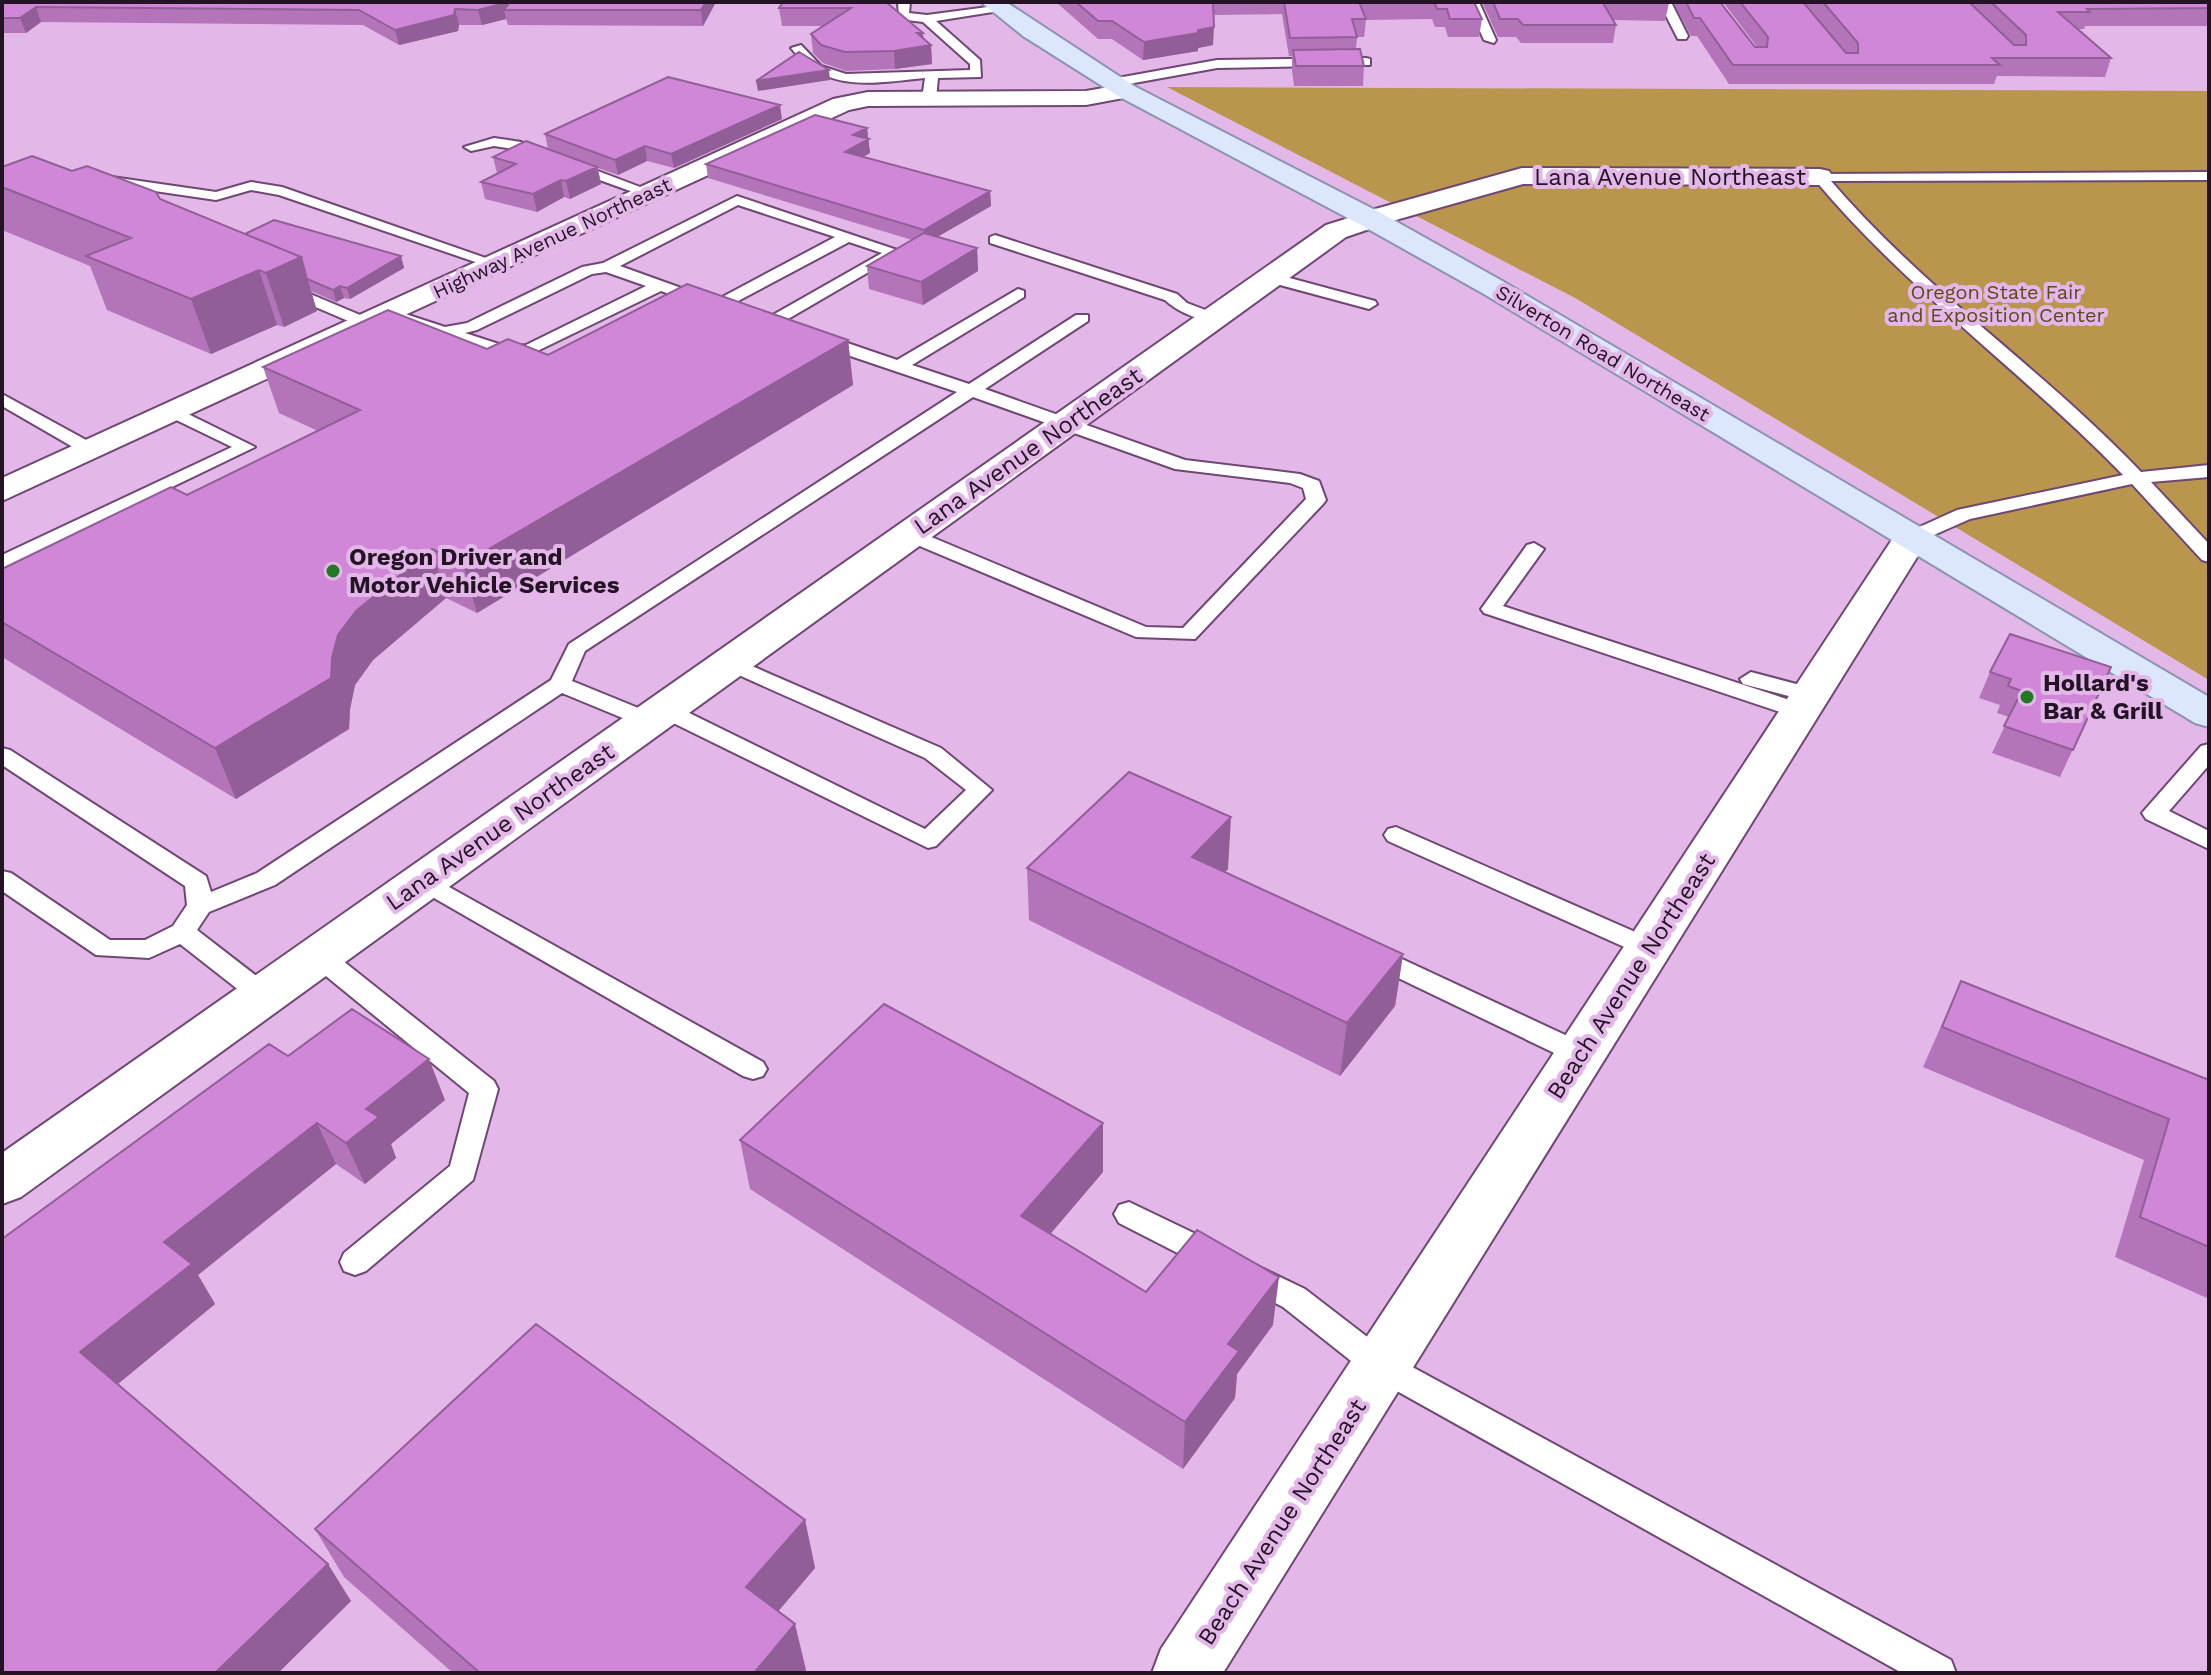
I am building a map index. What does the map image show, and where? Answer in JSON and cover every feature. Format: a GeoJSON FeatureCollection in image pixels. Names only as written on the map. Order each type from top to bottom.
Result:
{"type":"FeatureCollection","features":[{"type":"Feature","properties":{"kind":"main road","name":"Silverton Road Northeast"},"geometry":{"type":"LineString","coordinates":[[995,4],[1119,87],[1371,219],[1494,288],[2209,714]]}},
{"type":"Feature","properties":{"kind":"street","name":"Highway Avenue Northeast"},"geometry":{"type":"LineString","coordinates":[[6,485],[91,450],[842,104],[931,87],[1086,98],[1119,87]]}},
{"type":"Feature","properties":{"kind":"street","name":"Lana Avenue Northeast"},"geometry":{"type":"LineString","coordinates":[[2,1182],[1336,231],[1522,176],[1820,177]]}},
{"type":"Feature","properties":{"kind":"street","name":"Beach Avenue Northeast"},"geometry":{"type":"LineString","coordinates":[[1185,1673],[1911,538]]}},
{"type":"Feature","properties":{"kind":"lane"},"geometry":{"type":"LineString","coordinates":[[904,2],[903,16],[927,19],[995,4]]}},
{"type":"Feature","properties":{"kind":"lane"},"geometry":{"type":"LineString","coordinates":[[1473,2],[1490,40]]}},
{"type":"Feature","properties":{"kind":"lane"},"geometry":{"type":"LineString","coordinates":[[1665,2],[1682,36]]}},
{"type":"Feature","properties":{"kind":"lane"},"geometry":{"type":"LineString","coordinates":[[797,48],[817,69],[849,78],[931,87],[977,74],[976,63],[927,19]]}},
{"type":"Feature","properties":{"kind":"lane"},"geometry":{"type":"LineString","coordinates":[[1119,87],[1217,64],[1366,62]]}},
{"type":"Feature","properties":{"kind":"lane"},"geometry":{"type":"LineString","coordinates":[[471,147],[494,142],[516,145],[649,193]]}},
{"type":"Feature","properties":{"kind":"lane","name":"Lana Avenue Northeast"},"geometry":{"type":"LineString","coordinates":[[1820,177],[2209,176]]}},
{"type":"Feature","properties":{"kind":"lane"},"geometry":{"type":"LineString","coordinates":[[83,177],[216,196],[251,186],[282,191],[495,264]]}},
{"type":"Feature","properties":{"kind":"lane"},"geometry":{"type":"LineString","coordinates":[[1820,177],[1848,212],[1894,259],[2104,445],[2209,556]]}},
{"type":"Feature","properties":{"kind":"lane"},"geometry":{"type":"LineString","coordinates":[[447,331],[471,327],[588,270],[607,267],[737,200],[895,252],[757,319]]}},
{"type":"Feature","properties":{"kind":"lane"},"geometry":{"type":"LineString","coordinates":[[717,306],[848,236]]}},
{"type":"Feature","properties":{"kind":"lane"},"geometry":{"type":"LineString","coordinates":[[995,240],[1171,297],[1181,306],[1216,317]]}},
{"type":"Feature","properties":{"kind":"lane"},"geometry":{"type":"LineString","coordinates":[[607,267],[1068,423],[1182,465],[1293,478],[1312,485],[1316,500],[1188,635],[1143,633],[910,535]]}},
{"type":"Feature","properties":{"kind":"lane"},"geometry":{"type":"LineString","coordinates":[[1271,278],[1369,304]]}},
{"type":"Feature","properties":{"kind":"lane"},"geometry":{"type":"LineString","coordinates":[[268,281],[377,318],[447,331],[504,351],[529,350],[659,286]]}},
{"type":"Feature","properties":{"kind":"lane"},"geometry":{"type":"LineString","coordinates":[[899,366],[1018,294]]}},
{"type":"Feature","properties":{"kind":"lane"},"geometry":{"type":"LineString","coordinates":[[2,879],[105,949],[149,949],[182,932],[200,906],[266,879],[560,684],[576,648],[1082,318]]}},
{"type":"Feature","properties":{"kind":"lane"},"geometry":{"type":"LineString","coordinates":[[2,399],[91,450]]}},
{"type":"Feature","properties":{"kind":"lane"},"geometry":{"type":"LineString","coordinates":[[2,563],[246,447],[174,412]]}},
{"type":"Feature","properties":{"kind":"lane"},"geometry":{"type":"LineString","coordinates":[[1911,538],[1964,514],[2135,478],[2209,471]]}},
{"type":"Feature","properties":{"kind":"lane"},"geometry":{"type":"LineString","coordinates":[[1534,549],[1491,609],[1805,703]]}},
{"type":"Feature","properties":{"kind":"lane"},"geometry":{"type":"LineString","coordinates":[[1643,641],[1756,681],[1805,703]]}},
{"type":"Feature","properties":{"kind":"lane"},"geometry":{"type":"LineString","coordinates":[[560,684],[657,715],[928,840],[980,790],[933,753],[731,663]]}},
{"type":"Feature","properties":{"kind":"lane"},"geometry":{"type":"LineString","coordinates":[[2209,751],[2154,813],[2209,841]]}},
{"type":"Feature","properties":{"kind":"lane"},"geometry":{"type":"LineString","coordinates":[[2,755],[197,882],[200,906]]}},
{"type":"Feature","properties":{"kind":"lane"},"geometry":{"type":"LineString","coordinates":[[1396,835],[1649,948]]}},
{"type":"Feature","properties":{"kind":"lane"},"geometry":{"type":"LineString","coordinates":[[424,881],[753,1069]]}},
{"type":"Feature","properties":{"kind":"lane"},"geometry":{"type":"LineString","coordinates":[[182,932],[263,995]]}},
{"type":"Feature","properties":{"kind":"lane"},"geometry":{"type":"LineString","coordinates":[[1354,946],[1581,1054]]}},
{"type":"Feature","properties":{"kind":"lane"},"geometry":{"type":"LineString","coordinates":[[319,956],[484,1089],[463,1172],[355,1262]]}},
{"type":"Feature","properties":{"kind":"lane"},"geometry":{"type":"LineString","coordinates":[[1129,1214],[1294,1298],[1381,1366],[1938,1673]]}},
{"type":"Feature","properties":{"kind":"green space","name":"Oregon State Fair and Exposition Center"},"geometry":{"type":"Polygon","coordinates":[[[1167,87],[2209,91],[2209,680],[1577,299],[1167,87]]]}},
{"type":"Feature","properties":{"kind":"building"},"geometry":{"type":"Polygon","coordinates":[[[2,2],[509,2],[478,10],[455,9],[454,15],[395,30],[359,10],[36,7],[20,18],[2,18],[2,2]]]}},
{"type":"Feature","properties":{"kind":"building"},"geometry":{"type":"Polygon","coordinates":[[[510,2],[706,2],[701,10],[504,10],[510,2]]]}},
{"type":"Feature","properties":{"kind":"building"},"geometry":{"type":"Polygon","coordinates":[[[783,2],[886,2],[923,33],[917,33],[931,45],[894,51],[845,52],[821,45],[811,34],[851,8],[779,8],[783,2]]]}},
{"type":"Feature","properties":{"kind":"building"},"geometry":{"type":"Polygon","coordinates":[[[1076,2],[1213,2],[1214,27],[1198,30],[1198,33],[1144,42],[1112,21],[1098,21],[1076,2]]]}},
{"type":"Feature","properties":{"kind":"building"},"geometry":{"type":"Polygon","coordinates":[[[1284,2],[1359,2],[1366,19],[1352,19],[1357,37],[1290,38],[1284,2]]]}},
{"type":"Feature","properties":{"kind":"building"},"geometry":{"type":"Polygon","coordinates":[[[1434,2],[1474,2],[1482,19],[1450,19],[1447,9],[1437,9],[1434,2]]]}},
{"type":"Feature","properties":{"kind":"building"},"geometry":{"type":"Polygon","coordinates":[[[1493,2],[1669,3],[1603,3],[1616,25],[1523,25],[1518,19],[1500,19],[1493,2]]]}},
{"type":"Feature","properties":{"kind":"building"},"geometry":{"type":"Polygon","coordinates":[[[1686,2],[1720,2],[1755,47],[1767,47],[1768,37],[1740,2],[1803,2],[1846,53],[1858,53],[1858,43],[1823,2],[1969,2],[2014,45],[2026,45],[2026,35],[1991,2],[2209,2],[2209,8],[2058,12],[2111,58],[1992,58],[2000,65],[1733,65],[1700,18],[1694,18],[1686,2]]]}},
{"type":"Feature","properties":{"kind":"building"},"geometry":{"type":"Polygon","coordinates":[[[1360,49],[1364,66],[1296,66],[1293,50],[1360,49]]]}},
{"type":"Feature","properties":{"kind":"building"},"geometry":{"type":"Polygon","coordinates":[[[799,52],[829,70],[756,81],[799,52]]]}},
{"type":"Feature","properties":{"kind":"building"},"geometry":{"type":"Polygon","coordinates":[[[668,77],[780,105],[671,154],[645,146],[615,160],[545,134],[668,77]]]}},
{"type":"Feature","properties":{"kind":"building"},"geometry":{"type":"Polygon","coordinates":[[[815,115],[867,128],[853,135],[869,139],[845,152],[990,191],[924,230],[706,164],[815,115]]]}},
{"type":"Feature","properties":{"kind":"building"},"geometry":{"type":"Polygon","coordinates":[[[526,141],[597,167],[533,194],[481,182],[516,164],[493,157],[526,141]]]}},
{"type":"Feature","properties":{"kind":"building"},"geometry":{"type":"Polygon","coordinates":[[[32,156],[72,171],[87,166],[156,192],[160,199],[301,257],[266,273],[259,270],[191,299],[86,256],[131,238],[2,187],[2,167],[32,156]]]}},
{"type":"Feature","properties":{"kind":"building"},"geometry":{"type":"Polygon","coordinates":[[[274,220],[401,256],[347,288],[340,286],[333,290],[307,279],[301,257],[245,234],[274,220]]]}},
{"type":"Feature","properties":{"kind":"building"},"geometry":{"type":"Polygon","coordinates":[[[924,233],[977,248],[921,282],[867,266],[924,233]]]}},
{"type":"Feature","properties":{"kind":"building","name":"Oregon Driver and Motor Vehicle Services"},"geometry":{"type":"Polygon","coordinates":[[[687,284],[848,340],[463,564],[432,549],[356,611],[338,635],[331,678],[215,748],[2,622],[2,569],[171,487],[187,495],[360,410],[263,367],[388,310],[487,349],[508,339],[548,355],[687,284]]]}},
{"type":"Feature","properties":{"kind":"building"},"geometry":{"type":"Polygon","coordinates":[[[2010,634],[2111,667],[2073,750],[2004,726],[2022,691],[2008,686],[2011,679],[1990,672],[2010,634]]]}},
{"type":"Feature","properties":{"kind":"building"},"geometry":{"type":"Polygon","coordinates":[[[1129,772],[1231,817],[1192,857],[1403,954],[1347,1023],[1027,868],[1129,772]]]}},
{"type":"Feature","properties":{"kind":"building"},"geometry":{"type":"Polygon","coordinates":[[[1961,981],[2209,1080],[2209,1247],[2140,1217],[2169,1119],[1942,1027],[1961,981]]]}},
{"type":"Feature","properties":{"kind":"building"},"geometry":{"type":"Polygon","coordinates":[[[884,1004],[1103,1123],[1021,1216],[1146,1292],[1197,1230],[1279,1277],[1228,1344],[1239,1351],[1185,1422],[740,1140],[884,1004]]]}},
{"type":"Feature","properties":{"kind":"building"},"geometry":{"type":"Polygon","coordinates":[[[352,1009],[429,1059],[366,1109],[379,1117],[346,1143],[317,1123],[164,1242],[192,1264],[80,1352],[328,1564],[215,1673],[2,1673],[2,1239],[269,1044],[288,1056],[352,1009]]]}},
{"type":"Feature","properties":{"kind":"building"},"geometry":{"type":"Polygon","coordinates":[[[536,1324],[805,1520],[746,1587],[795,1624],[754,1673],[480,1673],[315,1529],[536,1324]]]}},
{"type":"Feature","properties":{"kind":"place","name":"Oregon Driver and Motor Vehicle Services"},"geometry":{"type":"Point","coordinates":[333,571]}},
{"type":"Feature","properties":{"kind":"place","name":"Hollard's Bar & Grill"},"geometry":{"type":"Point","coordinates":[2027,697]}}]}
